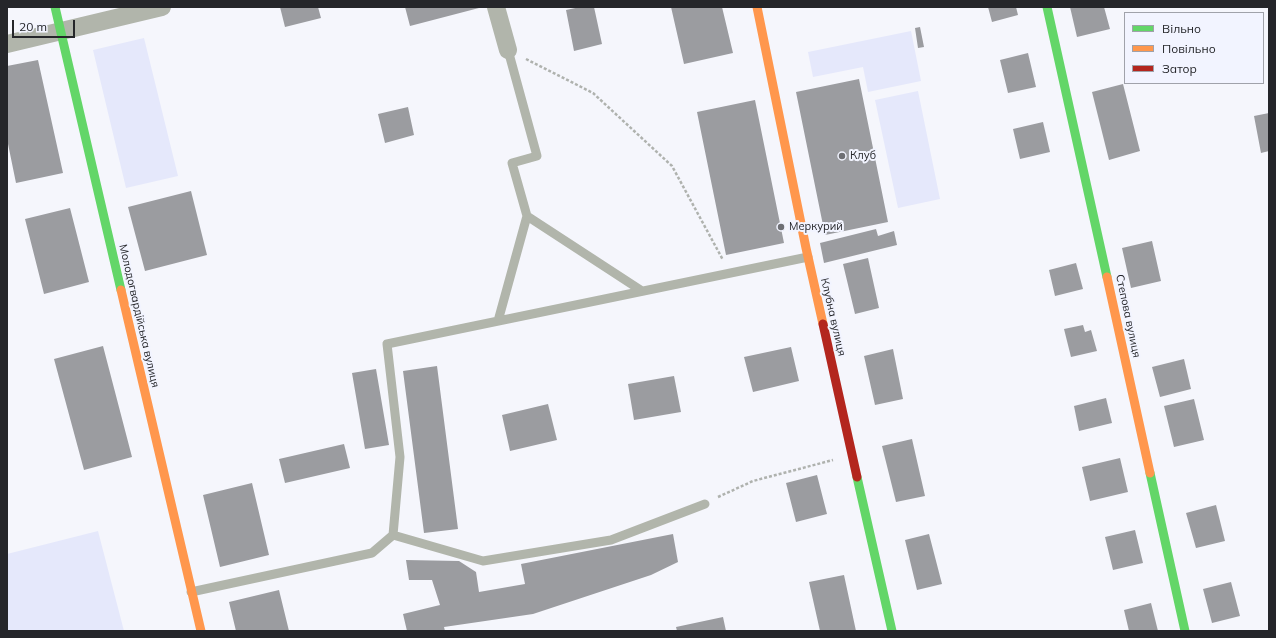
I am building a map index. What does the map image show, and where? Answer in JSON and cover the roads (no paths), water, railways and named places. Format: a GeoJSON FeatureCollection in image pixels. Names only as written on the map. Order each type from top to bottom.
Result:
{"type":"FeatureCollection","features":[{"type":"Feature","properties":{"kind":"street","name":"Молодогвардійська вулиця"},"geometry":{"type":"LineString","coordinates":[[55,7],[201,631]]}},
{"type":"Feature","properties":{"kind":"street"},"geometry":{"type":"LineString","coordinates":[[7,44],[161,7]]}},
{"type":"Feature","properties":{"kind":"street"},"geometry":{"type":"LineString","coordinates":[[496,7],[508,50]]}},
{"type":"Feature","properties":{"kind":"street","name":"Клубна вулиця"},"geometry":{"type":"LineString","coordinates":[[757,7],[808,257],[892,631]]}},
{"type":"Feature","properties":{"kind":"street","name":"Степова вулиця"},"geometry":{"type":"LineString","coordinates":[[1047,7],[1185,631]]}},
{"type":"Feature","properties":{"kind":"lane"},"geometry":{"type":"LineString","coordinates":[[498,321],[527,216],[512,163],[537,156],[508,50]]}},
{"type":"Feature","properties":{"kind":"lane"},"geometry":{"type":"LineString","coordinates":[[527,216],[642,291]]}},
{"type":"Feature","properties":{"kind":"lane"},"geometry":{"type":"LineString","coordinates":[[191,592],[372,553],[393,535],[400,457],[387,344],[808,257]]}},
{"type":"Feature","properties":{"kind":"lane"},"geometry":{"type":"LineString","coordinates":[[393,535],[483,561],[611,540],[705,504]]}},
{"type":"Feature","properties":{"kind":"place","name":"Клуб"},"geometry":{"type":"Point","coordinates":[842,156]}},
{"type":"Feature","properties":{"kind":"place","name":"Меркурий"},"geometry":{"type":"Point","coordinates":[781,227]}}]}
